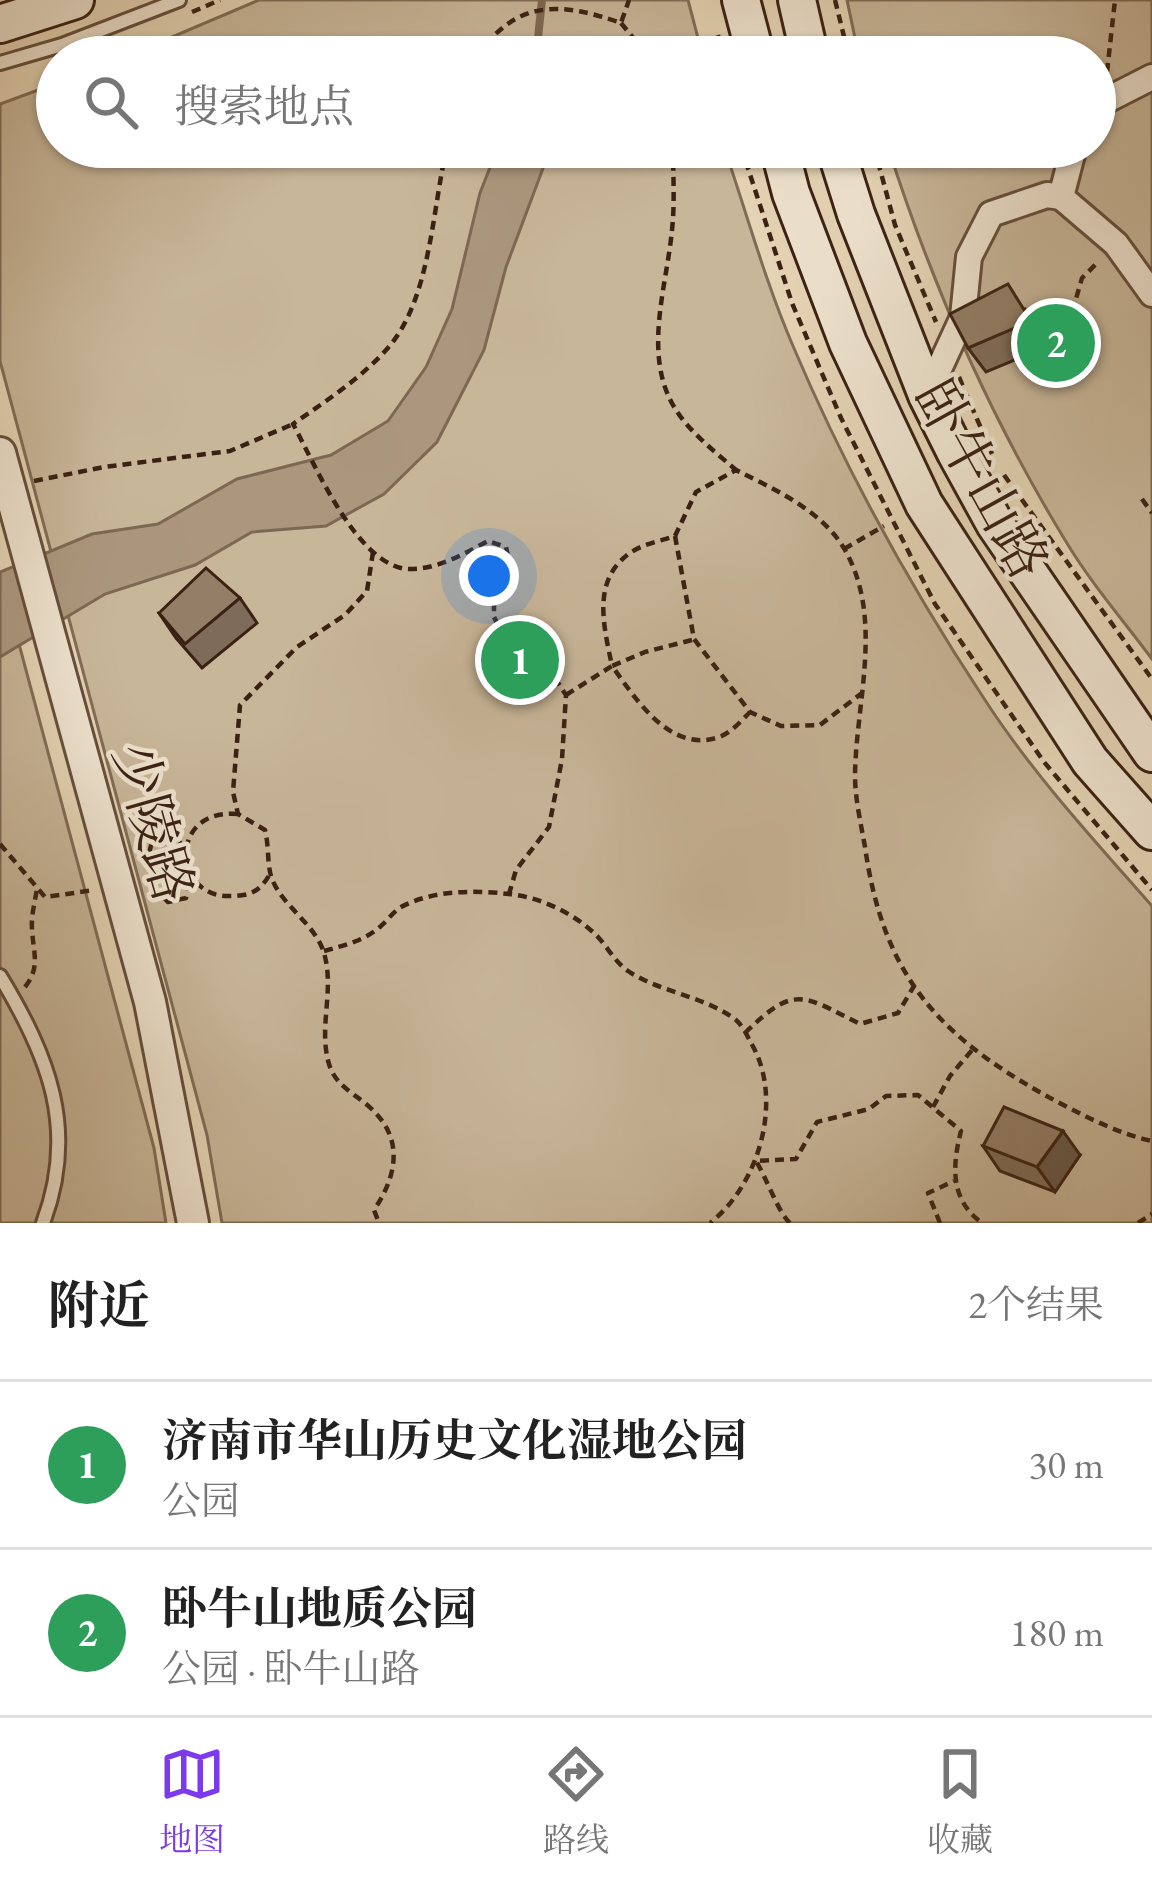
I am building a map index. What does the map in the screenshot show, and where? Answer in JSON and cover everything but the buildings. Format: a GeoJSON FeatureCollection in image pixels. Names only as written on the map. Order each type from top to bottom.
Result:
{"type":"FeatureCollection","features":[{"type":"Feature","properties":{"kind":"main road"},"geometry":{"type":"LineString","coordinates":[[0,25],[75,0]]}},
{"type":"Feature","properties":{"kind":"main road"},"geometry":{"type":"LineString","coordinates":[[741,0],[750,36]]}},
{"type":"Feature","properties":{"kind":"main road"},"geometry":{"type":"LineString","coordinates":[[797,0],[805,36]]}},
{"type":"Feature","properties":{"kind":"main road","name":"卧牛山路"},"geometry":{"type":"LineString","coordinates":[[784,168],[848,343],[924,503],[1090,761],[1152,831]]}},
{"type":"Feature","properties":{"kind":"main road","name":"卧牛山路"},"geometry":{"type":"LineString","coordinates":[[842,168],[927,395],[995,524],[1152,753]]}},
{"type":"Feature","properties":{"kind":"street"},"geometry":{"type":"LineString","coordinates":[[1116,98],[1152,77]]}},
{"type":"Feature","properties":{"kind":"street"},"geometry":{"type":"LineString","coordinates":[[1061,197],[1068,168]]}},
{"type":"Feature","properties":{"kind":"street"},"geometry":{"type":"LineString","coordinates":[[927,395],[963,317],[969,257],[991,214],[1047,195],[1061,197],[1116,244],[1152,294]]}},
{"type":"Feature","properties":{"kind":"street","name":"少陵路"},"geometry":{"type":"LineString","coordinates":[[0,453],[150,1002],[193,1223]]}},
{"type":"Feature","properties":{"kind":"lane"},"geometry":{"type":"LineString","coordinates":[[85,36],[179,0]]}},
{"type":"Feature","properties":{"kind":"lane"},"geometry":{"type":"LineString","coordinates":[[0,63],[36,53]]}},
{"type":"Feature","properties":{"kind":"lane"},"geometry":{"type":"LineString","coordinates":[[0,976],[44,1059],[61,1130],[57,1184],[43,1223]]}},
{"type":"Feature","properties":{"kind":"path"},"geometry":{"type":"LineString","coordinates":[[621,23],[629,0]]}},
{"type":"Feature","properties":{"kind":"path"},"geometry":{"type":"LineString","coordinates":[[835,0],[844,36]]}},
{"type":"Feature","properties":{"kind":"path"},"geometry":{"type":"LineString","coordinates":[[1112,36],[1118,1]]}},
{"type":"Feature","properties":{"kind":"path"},"geometry":{"type":"LineString","coordinates":[[490,36],[533,7],[560,5],[621,23],[632,36]]}},
{"type":"Feature","properties":{"kind":"path"},"geometry":{"type":"LineString","coordinates":[[9,486],[104,467],[230,452],[293,424],[347,386],[388,347],[406,322],[429,247],[442,168]]}},
{"type":"Feature","properties":{"kind":"path"},"geometry":{"type":"LineString","coordinates":[[673,168],[672,230],[659,350],[668,395],[699,439],[736,470],[796,500],[844,549],[866,613],[855,778],[869,880],[892,955],[939,1022],[993,1066],[1062,1104],[1152,1141]]}},
{"type":"Feature","properties":{"kind":"path"},"geometry":{"type":"LineString","coordinates":[[880,168],[895,225],[997,466],[1152,679]]}},
{"type":"Feature","properties":{"kind":"path"},"geometry":{"type":"LineString","coordinates":[[1064,341],[1082,278],[1116,244]]}},
{"type":"Feature","properties":{"kind":"path"},"geometry":{"type":"LineString","coordinates":[[293,424],[351,527],[373,552],[404,569],[436,565],[488,541],[506,547],[510,566],[494,591],[494,616],[504,637],[537,651],[566,695],[562,759],[549,827],[516,870],[509,894]]}},
{"type":"Feature","properties":{"kind":"path"},"geometry":{"type":"LineString","coordinates":[[736,470],[696,492],[675,536],[694,639],[750,712],[782,726],[820,725],[862,693]]}},
{"type":"Feature","properties":{"kind":"path"},"geometry":{"type":"LineString","coordinates":[[1142,499],[1152,513]]}},
{"type":"Feature","properties":{"kind":"path"},"geometry":{"type":"LineString","coordinates":[[844,549],[884,526]]}},
{"type":"Feature","properties":{"kind":"path"},"geometry":{"type":"LineString","coordinates":[[675,536],[629,553],[606,584],[600,612],[612,666],[641,708],[668,730],[700,741],[724,736],[750,712]]}},
{"type":"Feature","properties":{"kind":"path"},"geometry":{"type":"LineString","coordinates":[[238,814],[232,792],[240,705],[297,647],[345,615],[368,591],[373,552]]}},
{"type":"Feature","properties":{"kind":"path"},"geometry":{"type":"LineString","coordinates":[[566,695],[612,666],[694,639]]}},
{"type":"Feature","properties":{"kind":"path"},"geometry":{"type":"LineString","coordinates":[[184,849],[200,821],[215,812],[238,814],[265,830],[270,874],[324,951],[329,1067],[344,1089],[387,1125],[394,1161],[392,1183],[374,1210],[379,1223]]}},
{"type":"Feature","properties":{"kind":"path"},"geometry":{"type":"LineString","coordinates":[[191,874],[186,898],[168,902],[154,890],[145,865],[153,839],[174,835],[205,894],[244,896],[261,889],[270,874]]}},
{"type":"Feature","properties":{"kind":"path"},"geometry":{"type":"LineString","coordinates":[[0,844],[45,897],[120,885]]}},
{"type":"Feature","properties":{"kind":"path"},"geometry":{"type":"LineString","coordinates":[[13,1000],[33,977],[37,889]]}},
{"type":"Feature","properties":{"kind":"path"},"geometry":{"type":"LineString","coordinates":[[324,951],[356,943],[400,908],[453,891],[533,898],[594,933],[624,968],[739,1022],[763,1063],[767,1103],[756,1161],[730,1208],[710,1223]]}},
{"type":"Feature","properties":{"kind":"path"},"geometry":{"type":"LineString","coordinates":[[745,1033],[784,999],[810,999],[860,1024],[898,1013],[914,986]]}},
{"type":"Feature","properties":{"kind":"path"},"geometry":{"type":"LineString","coordinates":[[933,1107],[950,1076],[973,1049]]}},
{"type":"Feature","properties":{"kind":"path"},"geometry":{"type":"LineString","coordinates":[[756,1161],[796,1159],[817,1122],[869,1108],[886,1096],[918,1095],[962,1131],[955,1154],[957,1193],[968,1213],[982,1223]]}},
{"type":"Feature","properties":{"kind":"path"},"geometry":{"type":"LineString","coordinates":[[756,1161],[775,1191],[782,1216],[790,1223]]}},
{"type":"Feature","properties":{"kind":"path"},"geometry":{"type":"LineString","coordinates":[[940,1223],[928,1193],[956,1180]]}},
{"type":"Feature","properties":{"kind":"path"},"geometry":{"type":"LineString","coordinates":[[1138,1223],[1152,1214]]}},
{"type":"Feature","properties":{"kind":"shaded area"},"geometry":{"type":"Polygon","coordinates":[[[259,0],[688,0],[697,36],[174,36],[259,0]]]}},
{"type":"Feature","properties":{"kind":"shaded area"},"geometry":{"type":"Polygon","coordinates":[[[847,0],[1152,0],[1152,659],[1075,556],[1012,446],[944,300],[895,168],[1116,168],[1116,36],[855,36],[847,0]]]}},
{"type":"Feature","properties":{"kind":"shaded area"},"geometry":{"type":"Polygon","coordinates":[[[36,91],[36,168],[731,168],[793,346],[857,483],[905,571],[1023,754],[1152,906],[1152,1223],[222,1223],[207,1135],[0,361],[0,104],[36,91]]]}},
{"type":"Feature","properties":{"kind":"shaded area"},"geometry":{"type":"Polygon","coordinates":[[[490,168],[543,168],[506,267],[484,350],[437,442],[384,494],[326,526],[252,532],[195,565],[105,594],[0,657],[0,572],[92,534],[158,524],[237,479],[331,455],[388,421],[426,367],[452,309],[490,168]]]}},
{"type":"Feature","properties":{"kind":"shaded area"},"geometry":{"type":"Polygon","coordinates":[[[0,573],[154,1148],[166,1223],[0,1223],[0,573]]]}},
{"type":"Feature","properties":{"kind":"waterway"},"geometry":{"type":"LineString","coordinates":[[538,36],[542,0]]}},
{"type":"Feature","properties":{"kind":"place","name":"卧牛山地质公园"},"geometry":{"type":"Point","coordinates":[1056,343]}},
{"type":"Feature","properties":{"kind":"place","name":"济南市华山历史文化湿地公园"},"geometry":{"type":"Point","coordinates":[520,660]}}]}
